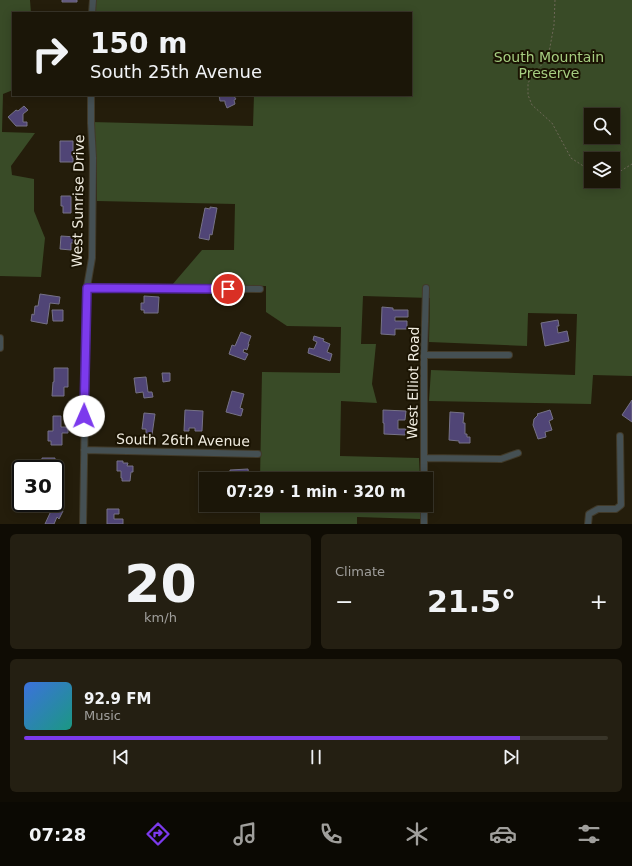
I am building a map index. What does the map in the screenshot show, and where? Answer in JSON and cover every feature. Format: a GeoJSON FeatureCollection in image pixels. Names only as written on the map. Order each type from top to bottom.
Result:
{"type":"FeatureCollection","features":[{"type":"Feature","properties":{"kind":"street"},"geometry":{"type":"LineString","coordinates":[[92,12],[93,0]]}},
{"type":"Feature","properties":{"kind":"street","name":"West Sunrise Drive"},"geometry":{"type":"LineString","coordinates":[[83,524],[87,288],[92,258],[93,158],[90,123],[91,96]]}},
{"type":"Feature","properties":{"kind":"street"},"geometry":{"type":"LineString","coordinates":[[87,288],[260,289]]}},
{"type":"Feature","properties":{"kind":"street","name":"West Elliot Road"},"geometry":{"type":"LineString","coordinates":[[424,472],[424,354],[426,288]]}},
{"type":"Feature","properties":{"kind":"street"},"geometry":{"type":"LineString","coordinates":[[0,338],[0,348]]}},
{"type":"Feature","properties":{"kind":"street"},"geometry":{"type":"LineString","coordinates":[[424,354],[510,354]]}},
{"type":"Feature","properties":{"kind":"street"},"geometry":{"type":"LineString","coordinates":[[588,524],[589,514],[598,510],[616,510],[621,505],[620,436]]}},
{"type":"Feature","properties":{"kind":"street","name":"South 26th Avenue"},"geometry":{"type":"LineString","coordinates":[[84,450],[258,454]]}},
{"type":"Feature","properties":{"kind":"street"},"geometry":{"type":"LineString","coordinates":[[424,458],[501,459],[518,454]]}},
{"type":"Feature","properties":{"kind":"street"},"geometry":{"type":"LineString","coordinates":[[424,512],[424,524]]}},
{"type":"Feature","properties":{"kind":"path"},"geometry":{"type":"LineString","coordinates":[[555,0],[554,25],[548,58],[535,72],[528,83],[528,95],[532,105],[552,123],[571,158],[584,166]]}},
{"type":"Feature","properties":{"kind":"path"},"geometry":{"type":"LineString","coordinates":[[620,171],[632,164]]}},
{"type":"Feature","properties":{"kind":"green space"},"geometry":{"type":"Polygon","coordinates":[[[0,0],[30,0],[31,12],[12,12],[12,90],[3,94],[2,132],[35,133],[11,166],[12,175],[34,179],[34,211],[45,238],[41,277],[0,276],[0,0]]]}},
{"type":"Feature","properties":{"kind":"green space","name":"South Mountain Preserve"},"geometry":{"type":"Polygon","coordinates":[[[95,0],[632,0],[632,376],[593,375],[591,404],[429,401],[431,370],[575,375],[577,314],[528,313],[527,346],[429,342],[430,298],[363,296],[361,344],[376,344],[372,384],[377,403],[341,401],[340,456],[419,458],[420,472],[260,472],[262,372],[340,373],[341,327],[287,326],[266,312],[266,286],[172,285],[202,250],[234,250],[235,204],[97,201],[97,160],[91,122],[253,126],[254,96],[412,96],[412,12],[95,12],[95,0]]]}},
{"type":"Feature","properties":{"kind":"green space"},"geometry":{"type":"Polygon","coordinates":[[[260,512],[421,512],[421,519],[357,517],[357,524],[260,524],[260,512]]]}},
{"type":"Feature","properties":{"kind":"building"},"geometry":{"type":"Polygon","coordinates":[[[62,0],[77,0],[77,2],[62,2],[62,0]]]}},
{"type":"Feature","properties":{"kind":"building"},"geometry":{"type":"Polygon","coordinates":[[[219,96],[234,96],[236,99],[234,100],[235,104],[227,108],[225,101],[220,101],[219,96]]]}},
{"type":"Feature","properties":{"kind":"building"},"geometry":{"type":"Polygon","coordinates":[[[24,106],[28,110],[23,114],[23,122],[27,122],[27,126],[16,126],[8,117],[16,110],[18,111],[24,106]]]}},
{"type":"Feature","properties":{"kind":"building"},"geometry":{"type":"Polygon","coordinates":[[[60,141],[73,141],[73,162],[60,162],[60,141]]]}},
{"type":"Feature","properties":{"kind":"building"},"geometry":{"type":"Polygon","coordinates":[[[61,196],[71,196],[71,213],[63,213],[61,196]]]}},
{"type":"Feature","properties":{"kind":"building"},"geometry":{"type":"Polygon","coordinates":[[[210,207],[217,208],[212,235],[210,234],[209,240],[199,238],[205,208],[210,209],[210,207]]]}},
{"type":"Feature","properties":{"kind":"building"},"geometry":{"type":"Polygon","coordinates":[[[61,236],[76,237],[76,243],[71,243],[71,250],[60,249],[61,236]]]}},
{"type":"Feature","properties":{"kind":"building"},"geometry":{"type":"Polygon","coordinates":[[[40,294],[60,297],[59,304],[50,303],[47,324],[31,321],[32,314],[34,315],[35,306],[38,306],[40,294]]]}},
{"type":"Feature","properties":{"kind":"building"},"geometry":{"type":"Polygon","coordinates":[[[144,296],[159,297],[158,313],[144,313],[144,310],[141,310],[141,303],[144,303],[144,296]]]}},
{"type":"Feature","properties":{"kind":"building"},"geometry":{"type":"Polygon","coordinates":[[[382,307],[393,308],[393,310],[408,310],[408,317],[395,317],[395,321],[407,321],[407,329],[395,329],[395,335],[381,334],[382,307]]]}},
{"type":"Feature","properties":{"kind":"building"},"geometry":{"type":"Polygon","coordinates":[[[52,310],[63,310],[63,321],[53,321],[52,310]]]}},
{"type":"Feature","properties":{"kind":"building"},"geometry":{"type":"Polygon","coordinates":[[[558,320],[558,333],[567,331],[569,341],[545,346],[541,323],[558,320]]]}},
{"type":"Feature","properties":{"kind":"building"},"geometry":{"type":"Polygon","coordinates":[[[241,332],[251,336],[247,350],[244,349],[243,352],[248,354],[245,360],[229,354],[232,345],[235,346],[241,332]]]}},
{"type":"Feature","properties":{"kind":"building"},"geometry":{"type":"Polygon","coordinates":[[[314,336],[324,339],[323,341],[330,344],[327,352],[332,354],[330,361],[308,353],[309,348],[314,349],[317,342],[313,340],[314,336]]]}},
{"type":"Feature","properties":{"kind":"building"},"geometry":{"type":"Polygon","coordinates":[[[54,368],[68,368],[68,387],[64,387],[64,396],[52,396],[54,368]]]}},
{"type":"Feature","properties":{"kind":"building"},"geometry":{"type":"Polygon","coordinates":[[[162,373],[170,373],[170,381],[163,382],[162,373]]]}},
{"type":"Feature","properties":{"kind":"building"},"geometry":{"type":"Polygon","coordinates":[[[146,377],[148,392],[152,392],[153,397],[144,398],[143,392],[136,393],[134,378],[146,377]]]}},
{"type":"Feature","properties":{"kind":"building"},"geometry":{"type":"Polygon","coordinates":[[[232,391],[244,394],[240,408],[243,409],[241,416],[226,412],[232,391]]]}},
{"type":"Feature","properties":{"kind":"building"},"geometry":{"type":"Polygon","coordinates":[[[632,400],[632,422],[622,415],[632,400]]]}},
{"type":"Feature","properties":{"kind":"building"},"geometry":{"type":"Polygon","coordinates":[[[185,410],[203,411],[202,431],[195,431],[195,428],[189,428],[189,431],[184,431],[185,410]]]}},
{"type":"Feature","properties":{"kind":"building"},"geometry":{"type":"Polygon","coordinates":[[[383,410],[406,411],[405,420],[398,420],[398,429],[406,429],[405,435],[384,434],[383,410]]]}},
{"type":"Feature","properties":{"kind":"building"},"geometry":{"type":"Polygon","coordinates":[[[550,410],[553,419],[549,421],[552,430],[545,432],[546,437],[538,439],[533,425],[534,419],[538,415],[537,414],[550,410]]]}},
{"type":"Feature","properties":{"kind":"building"},"geometry":{"type":"Polygon","coordinates":[[[450,412],[464,413],[463,423],[465,423],[465,434],[467,434],[467,437],[470,437],[470,443],[459,443],[459,441],[449,440],[450,412]]]}},
{"type":"Feature","properties":{"kind":"building"},"geometry":{"type":"Polygon","coordinates":[[[144,413],[155,414],[152,435],[146,434],[146,429],[142,429],[144,413]]]}},
{"type":"Feature","properties":{"kind":"building"},"geometry":{"type":"Polygon","coordinates":[[[53,416],[61,416],[61,427],[68,427],[68,433],[62,433],[62,445],[51,445],[51,441],[48,441],[48,431],[53,431],[53,416]]]}},
{"type":"Feature","properties":{"kind":"building"},"geometry":{"type":"Polygon","coordinates":[[[42,458],[55,458],[55,460],[42,460],[42,458]]]}},
{"type":"Feature","properties":{"kind":"building"},"geometry":{"type":"Polygon","coordinates":[[[117,461],[128,463],[127,466],[133,466],[130,481],[122,481],[121,471],[117,471],[117,461]]]}},
{"type":"Feature","properties":{"kind":"building"},"geometry":{"type":"Polygon","coordinates":[[[248,469],[248,472],[230,472],[230,470],[248,469]]]}},
{"type":"Feature","properties":{"kind":"building"},"geometry":{"type":"Polygon","coordinates":[[[107,509],[119,509],[119,514],[114,514],[114,519],[123,519],[123,524],[107,524],[107,509]]]}},
{"type":"Feature","properties":{"kind":"building"},"geometry":{"type":"Polygon","coordinates":[[[51,512],[62,512],[59,519],[57,517],[54,524],[45,524],[51,512]]]}},
{"type":"Feature","properties":{"kind":"route"},"geometry":{"type":"LineString","coordinates":[[84,416],[87,288],[228,289]]}}]}
